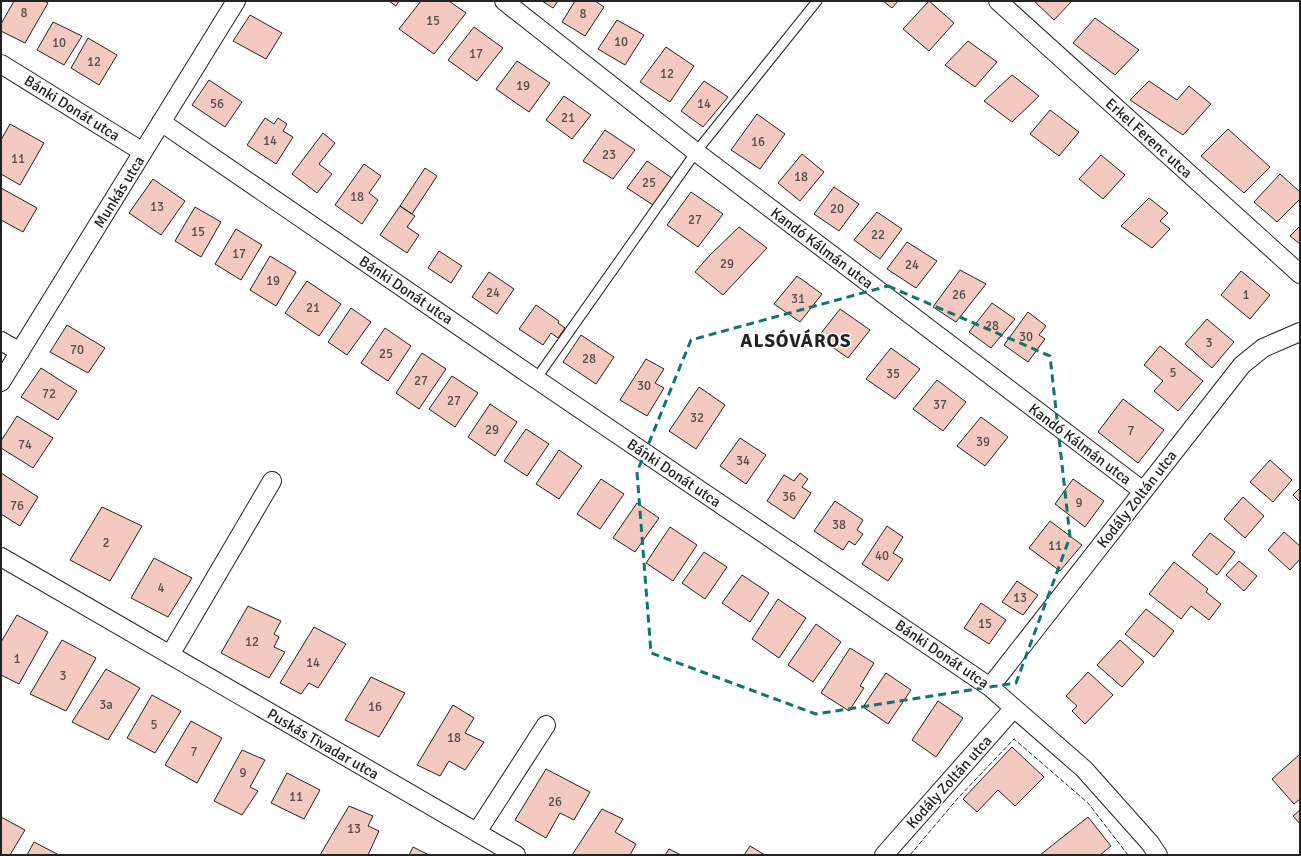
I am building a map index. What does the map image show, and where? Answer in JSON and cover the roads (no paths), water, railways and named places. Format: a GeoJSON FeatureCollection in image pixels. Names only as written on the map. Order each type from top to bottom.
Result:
{"type":"FeatureCollection","features":[{"type":"Feature","properties":{"kind":"street","name":"Munkás utca"},"geometry":{"type":"LineString","coordinates":[[1,382],[236,1]]}},
{"type":"Feature","properties":{"kind":"street","name":"Kandó Kálmán utca"},"geometry":{"type":"LineString","coordinates":[[504,1],[696,152],[1143,492]]}},
{"type":"Feature","properties":{"kind":"street","name":"Erkel Ferenc utca"},"geometry":{"type":"LineString","coordinates":[[998,1],[1300,274]]}},
{"type":"Feature","properties":{"kind":"street","name":"Bánki Donát utca"},"geometry":{"type":"LineString","coordinates":[[1,64],[143,152]]}},
{"type":"Feature","properties":{"kind":"street","name":"Bánki Donát utca"},"geometry":{"type":"LineString","coordinates":[[161,122],[990,687],[1084,769],[1150,843],[1158,855]]}},
{"type":"Feature","properties":{"kind":"street","name":"Kodály Zoltán utca"},"geometry":{"type":"LineString","coordinates":[[990,687],[1242,365],[1263,348],[1300,332]]}},
{"type":"Feature","properties":{"kind":"street"},"geometry":{"type":"LineString","coordinates":[[1,341],[20,352]]}},
{"type":"Feature","properties":{"kind":"street"},"geometry":{"type":"LineString","coordinates":[[170,655],[272,481]]}},
{"type":"Feature","properties":{"kind":"street","name":"Puskás Tivadar utca"},"geometry":{"type":"LineString","coordinates":[[1,558],[516,855]]}},
{"type":"Feature","properties":{"kind":"street","name":"Kodály Zoltán utca"},"geometry":{"type":"LineString","coordinates":[[884,855],[1014,708]]}},
{"type":"Feature","properties":{"kind":"street"},"geometry":{"type":"LineString","coordinates":[[477,832],[546,725]]}},
{"type":"Feature","properties":{"kind":"lane"},"geometry":{"type":"LineString","coordinates":[[536,379],[696,152],[817,1]]}},
{"type":"Feature","properties":{"kind":"district","name":"ALSÓVÁROS"},"geometry":{"type":"Point","coordinates":[796,341]}}]}
